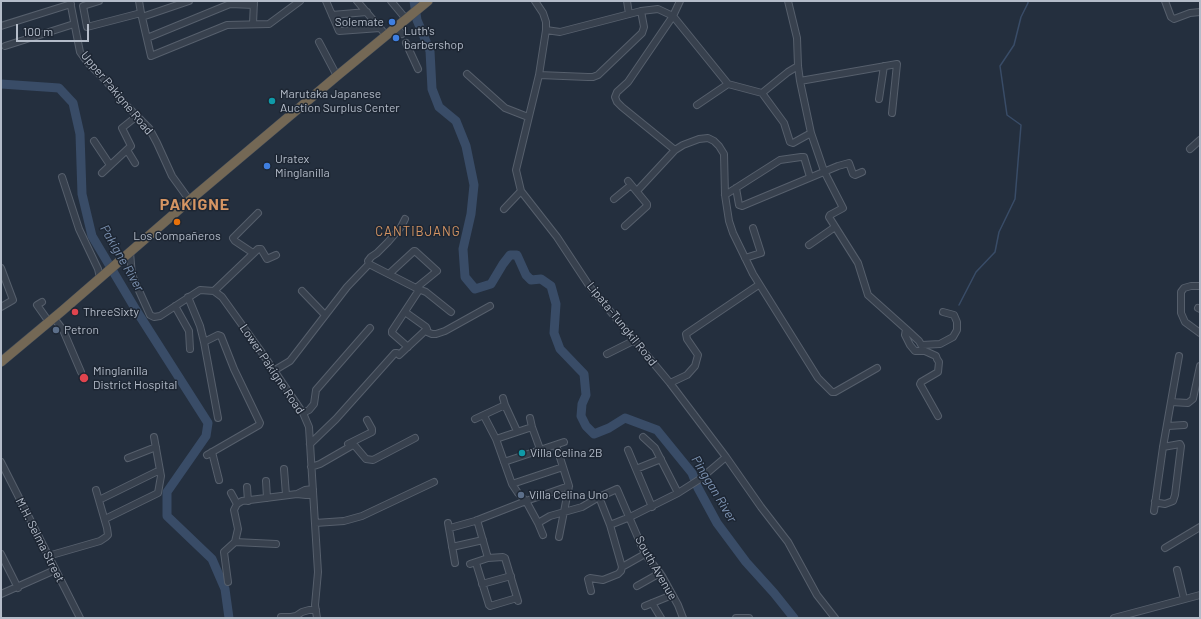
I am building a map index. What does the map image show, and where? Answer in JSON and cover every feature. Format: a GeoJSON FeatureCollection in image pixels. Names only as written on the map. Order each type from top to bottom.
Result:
{"type":"FeatureCollection","features":[{"type":"Feature","properties":{"kind":"highway"},"geometry":{"type":"LineString","coordinates":[[1,362],[386,35],[399,31],[408,17],[425,3]]}},
{"type":"Feature","properties":{"kind":"street"},"geometry":{"type":"LineString","coordinates":[[99,1],[83,6],[87,27],[142,15],[189,1]]}},
{"type":"Feature","properties":{"kind":"street"},"geometry":{"type":"LineString","coordinates":[[140,1],[151,56],[227,25],[269,24],[300,1]]}},
{"type":"Feature","properties":{"kind":"street"},"geometry":{"type":"LineString","coordinates":[[326,1],[339,31],[380,28]]}},
{"type":"Feature","properties":{"kind":"street"},"geometry":{"type":"LineString","coordinates":[[357,1],[386,35]]}},
{"type":"Feature","properties":{"kind":"street"},"geometry":{"type":"LineString","coordinates":[[390,1],[408,17]]}},
{"type":"Feature","properties":{"kind":"street","name":"Lipata-Tungkil Road"},"geometry":{"type":"LineString","coordinates":[[535,1],[543,13],[546,22],[546,30],[539,75],[516,170],[521,190],[557,237],[590,287],[670,383],[726,457],[788,542],[817,595],[835,618]]}},
{"type":"Feature","properties":{"kind":"street"},"geometry":{"type":"LineString","coordinates":[[627,1],[629,14]]}},
{"type":"Feature","properties":{"kind":"street"},"geometry":{"type":"LineString","coordinates":[[675,150],[622,107],[617,102],[615,97],[617,92],[628,82],[673,16],[680,1]]}},
{"type":"Feature","properties":{"kind":"street"},"geometry":{"type":"LineString","coordinates":[[788,1],[797,38],[800,81],[811,133],[824,171],[843,208],[829,216],[834,227],[858,263],[868,295],[906,328],[919,341],[923,348],[936,356],[939,362],[938,372],[920,383],[938,416]]}},
{"type":"Feature","properties":{"kind":"street"},"geometry":{"type":"LineString","coordinates":[[1165,1],[1171,17],[1174,19],[1200,12]]}},
{"type":"Feature","properties":{"kind":"street"},"geometry":{"type":"LineString","coordinates":[[1,26],[70,3]]}},
{"type":"Feature","properties":{"kind":"street","name":"Upper Pakigne Road"},"geometry":{"type":"LineString","coordinates":[[70,3],[80,52],[126,105],[149,128],[160,148],[172,176],[190,200]]}},
{"type":"Feature","properties":{"kind":"street"},"geometry":{"type":"LineString","coordinates":[[147,38],[230,4],[254,3],[253,24]]}},
{"type":"Feature","properties":{"kind":"street"},"geometry":{"type":"LineString","coordinates":[[546,30],[560,32],[640,11],[658,9],[673,16],[728,84],[762,93],[784,124],[790,142],[811,133]]}},
{"type":"Feature","properties":{"kind":"street"},"geometry":{"type":"LineString","coordinates":[[539,75],[593,77],[598,75],[642,33],[644,26],[640,11]]}},
{"type":"Feature","properties":{"kind":"street"},"geometry":{"type":"LineString","coordinates":[[332,15],[367,12]]}},
{"type":"Feature","properties":{"kind":"street"},"geometry":{"type":"LineString","coordinates":[[5,46],[74,24]]}},
{"type":"Feature","properties":{"kind":"street"},"geometry":{"type":"LineString","coordinates":[[319,42],[337,76]]}},
{"type":"Feature","properties":{"kind":"street"},"geometry":{"type":"LineString","coordinates":[[406,43],[418,70]]}},
{"type":"Feature","properties":{"kind":"street"},"geometry":{"type":"LineString","coordinates":[[800,81],[897,64],[892,113]]}},
{"type":"Feature","properties":{"kind":"street"},"geometry":{"type":"LineString","coordinates":[[762,93],[788,72],[798,66]]}},
{"type":"Feature","properties":{"kind":"street"},"geometry":{"type":"LineString","coordinates":[[879,99],[884,66]]}},
{"type":"Feature","properties":{"kind":"street"},"geometry":{"type":"LineString","coordinates":[[467,74],[505,108],[528,117]]}},
{"type":"Feature","properties":{"kind":"street"},"geometry":{"type":"LineString","coordinates":[[697,105],[728,84]]}},
{"type":"Feature","properties":{"kind":"street"},"geometry":{"type":"LineString","coordinates":[[102,173],[131,146],[122,128],[137,116]]}},
{"type":"Feature","properties":{"kind":"street"},"geometry":{"type":"LineString","coordinates":[[637,192],[675,150],[687,143],[700,139],[708,138],[714,141],[724,154],[725,195],[729,221],[733,233],[756,280],[818,378],[832,392],[837,391],[877,368]]}},
{"type":"Feature","properties":{"kind":"street"},"geometry":{"type":"LineString","coordinates":[[1190,149],[1200,140]]}},
{"type":"Feature","properties":{"kind":"street"},"geometry":{"type":"LineString","coordinates":[[94,141],[110,165]]}},
{"type":"Feature","properties":{"kind":"street"},"geometry":{"type":"LineString","coordinates":[[127,150],[135,163]]}},
{"type":"Feature","properties":{"kind":"street"},"geometry":{"type":"LineString","coordinates":[[725,195],[777,161],[803,157],[805,158],[810,177]]}},
{"type":"Feature","properties":{"kind":"street"},"geometry":{"type":"LineString","coordinates":[[736,188],[739,205],[742,206],[824,171],[849,163],[854,174],[862,172]]}},
{"type":"Feature","properties":{"kind":"street"},"geometry":{"type":"LineString","coordinates":[[62,176],[79,229],[102,277]]}},
{"type":"Feature","properties":{"kind":"street"},"geometry":{"type":"LineString","coordinates":[[614,199],[629,183],[647,204],[647,206],[625,226]]}},
{"type":"Feature","properties":{"kind":"street"},"geometry":{"type":"LineString","coordinates":[[504,209],[521,190]]}},
{"type":"Feature","properties":{"kind":"street"},"geometry":{"type":"LineString","coordinates":[[253,253],[233,238],[258,213]]}},
{"type":"Feature","properties":{"kind":"street"},"geometry":{"type":"LineString","coordinates":[[275,370],[290,361],[347,286],[369,264],[368,260],[388,242],[401,227],[405,219]]}},
{"type":"Feature","properties":{"kind":"street"},"geometry":{"type":"LineString","coordinates":[[809,245],[834,227]]}},
{"type":"Feature","properties":{"kind":"street"},"geometry":{"type":"LineString","coordinates":[[745,258],[761,253],[753,228]]}},
{"type":"Feature","properties":{"kind":"street"},"geometry":{"type":"LineString","coordinates":[[127,255],[132,275],[150,315],[154,317],[160,316],[200,290],[214,291],[260,248],[267,259],[276,255]]}},
{"type":"Feature","properties":{"kind":"street"},"geometry":{"type":"LineString","coordinates":[[389,274],[414,251],[416,251],[437,271],[417,289],[405,312],[392,331],[392,333],[408,347]]}},
{"type":"Feature","properties":{"kind":"street"},"geometry":{"type":"LineString","coordinates":[[369,264],[417,289],[426,292],[451,312]]}},
{"type":"Feature","properties":{"kind":"street"},"geometry":{"type":"LineString","coordinates":[[1,268],[4,283],[13,300],[1,307]]}},
{"type":"Feature","properties":{"kind":"street"},"geometry":{"type":"LineString","coordinates":[[670,383],[687,375],[695,366],[698,355],[687,339],[686,334],[758,286]]}},
{"type":"Feature","properties":{"kind":"street"},"geometry":{"type":"LineString","coordinates":[[1200,286],[1190,286],[1184,288],[1181,292],[1181,313],[1185,322],[1200,333]]}},
{"type":"Feature","properties":{"kind":"street"},"geometry":{"type":"LineString","coordinates":[[302,290],[325,315]]}},
{"type":"Feature","properties":{"kind":"street","name":"Lower Pakigne Road"},"geometry":{"type":"LineString","coordinates":[[214,291],[222,298],[275,370],[303,413],[310,427],[311,467],[318,572],[317,618]]}},
{"type":"Feature","properties":{"kind":"street"},"geometry":{"type":"LineString","coordinates":[[188,297],[200,326],[204,342],[218,418]]}},
{"type":"Feature","properties":{"kind":"street"},"geometry":{"type":"LineString","coordinates":[[42,302],[37,306],[63,330],[81,372]]}},
{"type":"Feature","properties":{"kind":"street"},"geometry":{"type":"LineString","coordinates":[[175,306],[189,331],[190,349]]}},
{"type":"Feature","properties":{"kind":"street"},"geometry":{"type":"LineString","coordinates":[[425,331],[432,334],[441,332],[454,327],[490,306]]}},
{"type":"Feature","properties":{"kind":"street"},"geometry":{"type":"LineString","coordinates":[[310,444],[336,418],[395,353],[400,356],[427,329],[405,312]]}},
{"type":"Feature","properties":{"kind":"street"},"geometry":{"type":"LineString","coordinates":[[906,328],[905,336],[915,351],[940,344],[953,337],[957,330],[957,322],[954,315],[943,312]]}},
{"type":"Feature","properties":{"kind":"street"},"geometry":{"type":"LineString","coordinates":[[303,413],[309,410],[315,403],[316,390],[370,328]]}},
{"type":"Feature","properties":{"kind":"street"},"geometry":{"type":"LineString","coordinates":[[204,342],[218,335],[221,336],[234,369],[260,423],[210,454],[219,480]]}},
{"type":"Feature","properties":{"kind":"street"},"geometry":{"type":"LineString","coordinates":[[607,354],[635,340]]}},
{"type":"Feature","properties":{"kind":"street"},"geometry":{"type":"LineString","coordinates":[[1154,511],[1163,447],[1180,356]]}},
{"type":"Feature","properties":{"kind":"street"},"geometry":{"type":"LineString","coordinates":[[1171,402],[1188,403],[1193,399],[1200,366]]}},
{"type":"Feature","properties":{"kind":"street"},"geometry":{"type":"LineString","coordinates":[[503,398],[517,431]]}},
{"type":"Feature","properties":{"kind":"street"},"geometry":{"type":"LineString","coordinates":[[475,419],[505,405]]}},
{"type":"Feature","properties":{"kind":"street"},"geometry":{"type":"LineString","coordinates":[[484,416],[496,439],[512,484],[526,501],[543,535]]}},
{"type":"Feature","properties":{"kind":"street"},"geometry":{"type":"LineString","coordinates":[[530,418],[540,449]]}},
{"type":"Feature","properties":{"kind":"street"},"geometry":{"type":"LineString","coordinates":[[348,447],[350,442],[358,440],[372,432],[367,420]]}},
{"type":"Feature","properties":{"kind":"street"},"geometry":{"type":"LineString","coordinates":[[1168,426],[1184,425]]}},
{"type":"Feature","properties":{"kind":"street"},"geometry":{"type":"LineString","coordinates":[[496,439],[532,427]]}},
{"type":"Feature","properties":{"kind":"street"},"geometry":{"type":"LineString","coordinates":[[105,519],[158,494],[161,476],[154,437]]}},
{"type":"Feature","properties":{"kind":"street"},"geometry":{"type":"LineString","coordinates":[[311,467],[320,464],[348,447],[354,446],[366,459],[372,460],[415,438]]}},
{"type":"Feature","properties":{"kind":"street"},"geometry":{"type":"LineString","coordinates":[[643,438],[655,448],[678,493]]}},
{"type":"Feature","properties":{"kind":"street"},"geometry":{"type":"LineString","coordinates":[[504,462],[564,442]]}},
{"type":"Feature","properties":{"kind":"street"},"geometry":{"type":"LineString","coordinates":[[1155,501],[1165,504],[1173,501],[1176,496],[1181,446],[1180,444],[1163,447]]}},
{"type":"Feature","properties":{"kind":"street"},"geometry":{"type":"LineString","coordinates":[[556,445],[569,486],[559,537]]}},
{"type":"Feature","properties":{"kind":"street"},"geometry":{"type":"LineString","coordinates":[[128,458],[156,447]]}},
{"type":"Feature","properties":{"kind":"street"},"geometry":{"type":"LineString","coordinates":[[628,450],[652,507]]}},
{"type":"Feature","properties":{"kind":"street"},"geometry":{"type":"LineString","coordinates":[[610,525],[652,507],[678,493],[699,480],[726,457]]}},
{"type":"Feature","properties":{"kind":"street"},"geometry":{"type":"LineString","coordinates":[[636,469],[661,459]]}},
{"type":"Feature","properties":{"kind":"street","name":"M.H. Selma Street"},"geometry":{"type":"LineString","coordinates":[[1,462],[4,473],[80,618]]}},
{"type":"Feature","properties":{"kind":"street"},"geometry":{"type":"LineString","coordinates":[[512,484],[563,467]]}},
{"type":"Feature","properties":{"kind":"street"},"geometry":{"type":"LineString","coordinates":[[284,469],[286,495]]}},
{"type":"Feature","properties":{"kind":"street"},"geometry":{"type":"LineString","coordinates":[[99,500],[160,470]]}},
{"type":"Feature","properties":{"kind":"street"},"geometry":{"type":"LineString","coordinates":[[266,481],[267,498]]}},
{"type":"Feature","properties":{"kind":"street"},"geometry":{"type":"LineString","coordinates":[[315,523],[344,522],[362,516],[434,482]]}},
{"type":"Feature","properties":{"kind":"street"},"geometry":{"type":"LineString","coordinates":[[455,563],[449,526],[477,520],[569,486]]}},
{"type":"Feature","properties":{"kind":"street"},"geometry":{"type":"LineString","coordinates":[[247,487],[248,500]]}},
{"type":"Feature","properties":{"kind":"street","name":"South Avenue"},"geometry":{"type":"LineString","coordinates":[[599,497],[617,489],[645,554],[660,573],[678,605],[682,618]]}},
{"type":"Feature","properties":{"kind":"street"},"geometry":{"type":"LineString","coordinates":[[48,556],[104,539],[108,535],[105,519],[96,490]]}},
{"type":"Feature","properties":{"kind":"street"},"geometry":{"type":"LineString","coordinates":[[236,504],[248,500],[297,494],[306,490],[313,492]]}},
{"type":"Feature","properties":{"kind":"street"},"geometry":{"type":"LineString","coordinates":[[228,582],[224,552],[234,542],[238,529],[234,510],[236,504],[231,493]]}},
{"type":"Feature","properties":{"kind":"street"},"geometry":{"type":"LineString","coordinates":[[538,523],[550,516],[565,511],[583,510],[599,497],[610,525],[622,568]]}},
{"type":"Feature","properties":{"kind":"street"},"geometry":{"type":"LineString","coordinates":[[477,520],[488,558]]}},
{"type":"Feature","properties":{"kind":"street"},"geometry":{"type":"LineString","coordinates":[[1165,548],[1200,527]]}},
{"type":"Feature","properties":{"kind":"street"},"geometry":{"type":"LineString","coordinates":[[452,547],[483,540]]}},
{"type":"Feature","properties":{"kind":"street"},"geometry":{"type":"LineString","coordinates":[[234,542],[276,544]]}},
{"type":"Feature","properties":{"kind":"street"},"geometry":{"type":"LineString","coordinates":[[1,554],[18,588]]}},
{"type":"Feature","properties":{"kind":"street"},"geometry":{"type":"LineString","coordinates":[[591,591],[588,579],[603,580],[618,574],[622,568],[645,554]]}},
{"type":"Feature","properties":{"kind":"street"},"geometry":{"type":"LineString","coordinates":[[488,558],[505,558],[518,600],[490,605],[473,564],[488,558]]}},
{"type":"Feature","properties":{"kind":"street"},"geometry":{"type":"LineString","coordinates":[[1,594],[18,588],[55,570]]}},
{"type":"Feature","properties":{"kind":"street"},"geometry":{"type":"LineString","coordinates":[[1177,570],[1184,599]]}},
{"type":"Feature","properties":{"kind":"street"},"geometry":{"type":"LineString","coordinates":[[637,586],[660,573]]}},
{"type":"Feature","properties":{"kind":"street"},"geometry":{"type":"LineString","coordinates":[[482,584],[511,576]]}},
{"type":"Feature","properties":{"kind":"street"},"geometry":{"type":"LineString","coordinates":[[646,606],[672,595]]}},
{"type":"Feature","properties":{"kind":"street"},"geometry":{"type":"LineString","coordinates":[[1114,618],[1200,595]]}},
{"type":"Feature","properties":{"kind":"street"},"geometry":{"type":"LineString","coordinates":[[652,603],[661,618]]}},
{"type":"Feature","properties":{"kind":"street"},"geometry":{"type":"LineString","coordinates":[[281,617],[296,616],[302,612],[316,610]]}},
{"type":"Feature","properties":{"kind":"street"},"geometry":{"type":"LineString","coordinates":[[736,618],[749,618]]}},
{"type":"Feature","properties":{"kind":"waterway","name":"Pinggan River"},"geometry":{"type":"LineString","coordinates":[[414,1],[417,20],[430,51],[432,89],[439,107],[456,121],[466,146],[474,185],[471,214],[463,249],[465,277],[475,289],[491,284],[510,255],[517,255],[526,275],[531,280],[541,279],[551,286],[556,304],[554,333],[560,349],[584,374],[586,395],[582,404],[581,416],[586,426],[594,434],[609,428],[625,418],[657,430],[692,473],[698,488],[717,523],[746,562],[794,618]]}},
{"type":"Feature","properties":{"kind":"waterway"},"geometry":{"type":"LineString","coordinates":[[959,305],[976,272],[995,252],[999,232],[1015,199],[1021,125],[1007,115],[1000,66],[1014,45],[1021,17],[1028,1]]}},
{"type":"Feature","properties":{"kind":"waterway","name":"Pakigne River"},"geometry":{"type":"LineString","coordinates":[[1,84],[59,88],[73,103],[80,134],[82,194],[92,236],[136,310],[208,423],[206,436],[167,492],[167,516],[212,559],[225,589],[229,618]]}},
{"type":"Feature","properties":{"kind":"place","name":"Solemate"},"geometry":{"type":"Point","coordinates":[392,22]}},
{"type":"Feature","properties":{"kind":"place","name":"Luth's barbershop"},"geometry":{"type":"Point","coordinates":[396,38]}},
{"type":"Feature","properties":{"kind":"place","name":"Marutaka Japanese Auction Surplus Center"},"geometry":{"type":"Point","coordinates":[272,101]}},
{"type":"Feature","properties":{"kind":"place","name":"Uratex Minglanilla"},"geometry":{"type":"Point","coordinates":[267,166]}},
{"type":"Feature","properties":{"kind":"place","name":"Los Compañeros"},"geometry":{"type":"Point","coordinates":[177,222]}},
{"type":"Feature","properties":{"kind":"place","name":"ThreeSixty"},"geometry":{"type":"Point","coordinates":[75,312]}},
{"type":"Feature","properties":{"kind":"place","name":"Petron"},"geometry":{"type":"Point","coordinates":[56,330]}},
{"type":"Feature","properties":{"kind":"place","name":"Minglanilla District Hospital"},"geometry":{"type":"Point","coordinates":[84,378]}},
{"type":"Feature","properties":{"kind":"place","name":"Villa Celina 2B"},"geometry":{"type":"Point","coordinates":[522,453]}},
{"type":"Feature","properties":{"kind":"place","name":"Villa Celina Uno"},"geometry":{"type":"Point","coordinates":[521,495]}},
{"type":"Feature","properties":{"kind":"district","name":"PAKIGNE"},"geometry":{"type":"Point","coordinates":[195,205]}},
{"type":"Feature","properties":{"kind":"district","name":"CANTIBJANG"},"geometry":{"type":"Point","coordinates":[418,232]}}]}
